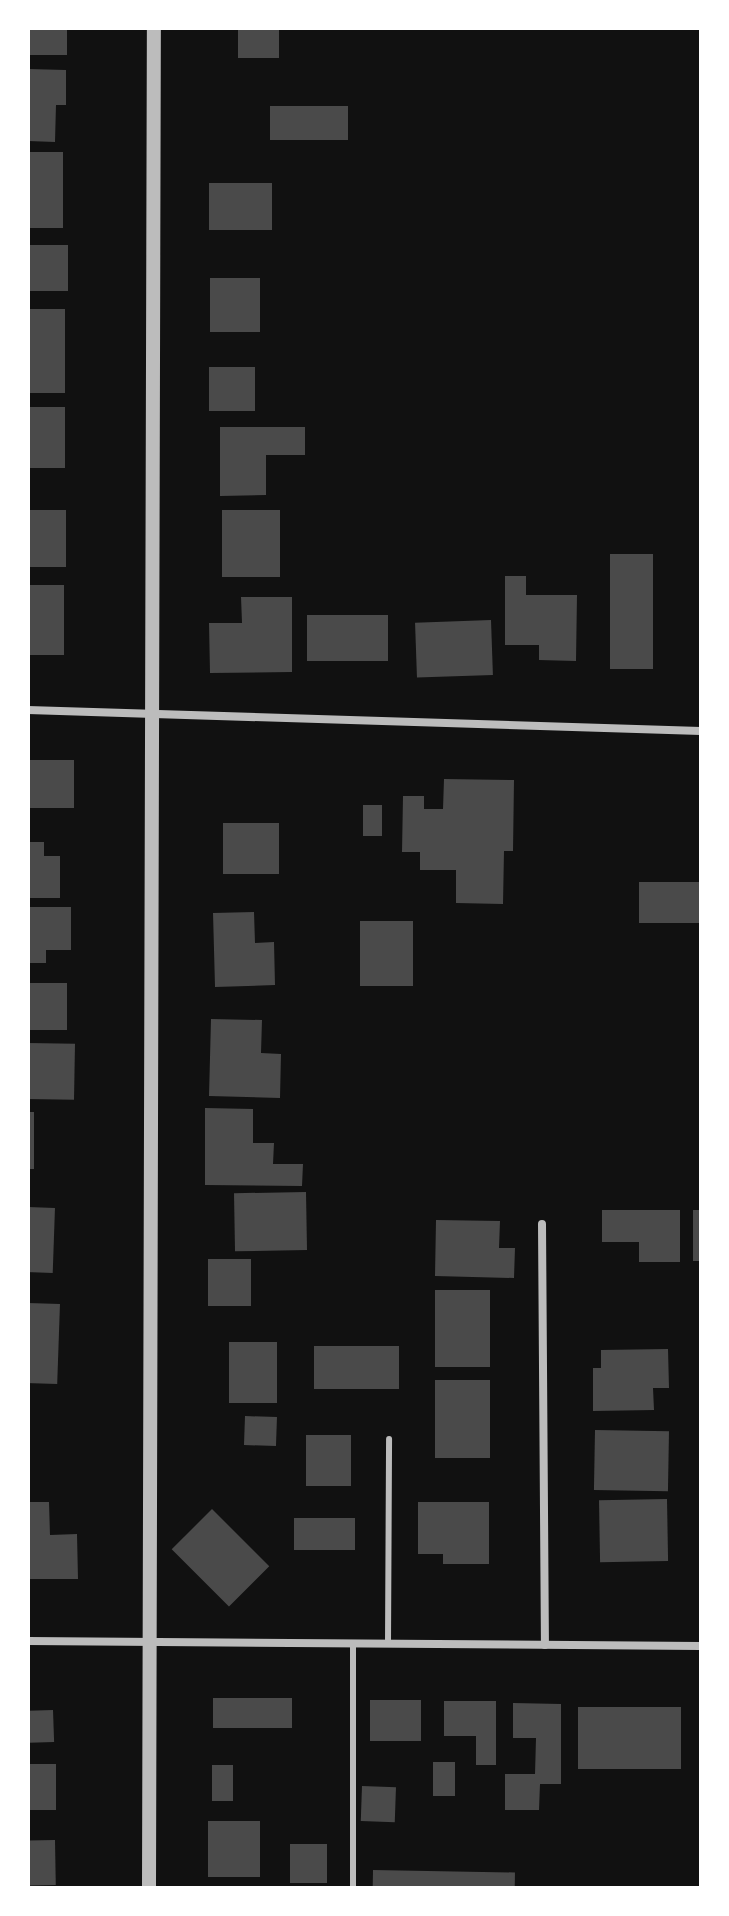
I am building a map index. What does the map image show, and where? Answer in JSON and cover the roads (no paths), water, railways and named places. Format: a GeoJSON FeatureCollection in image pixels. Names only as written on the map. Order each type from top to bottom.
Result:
{"type":"FeatureCollection","features":[{"type":"Feature","properties":{"kind":"street"},"geometry":{"type":"LineString","coordinates":[[149,1888],[146,1642],[154,28]]}},
{"type":"Feature","properties":{"kind":"street"},"geometry":{"type":"LineString","coordinates":[[28,710],[701,731]]}},
{"type":"Feature","properties":{"kind":"street"},"geometry":{"type":"LineString","coordinates":[[542,1224],[545,1645]]}},
{"type":"Feature","properties":{"kind":"street"},"geometry":{"type":"LineString","coordinates":[[28,1641],[701,1646]]}},
{"type":"Feature","properties":{"kind":"lane"},"geometry":{"type":"LineString","coordinates":[[388,1643],[389,1439]]}},
{"type":"Feature","properties":{"kind":"lane"},"geometry":{"type":"LineString","coordinates":[[353,1643],[353,1888]]}}]}
